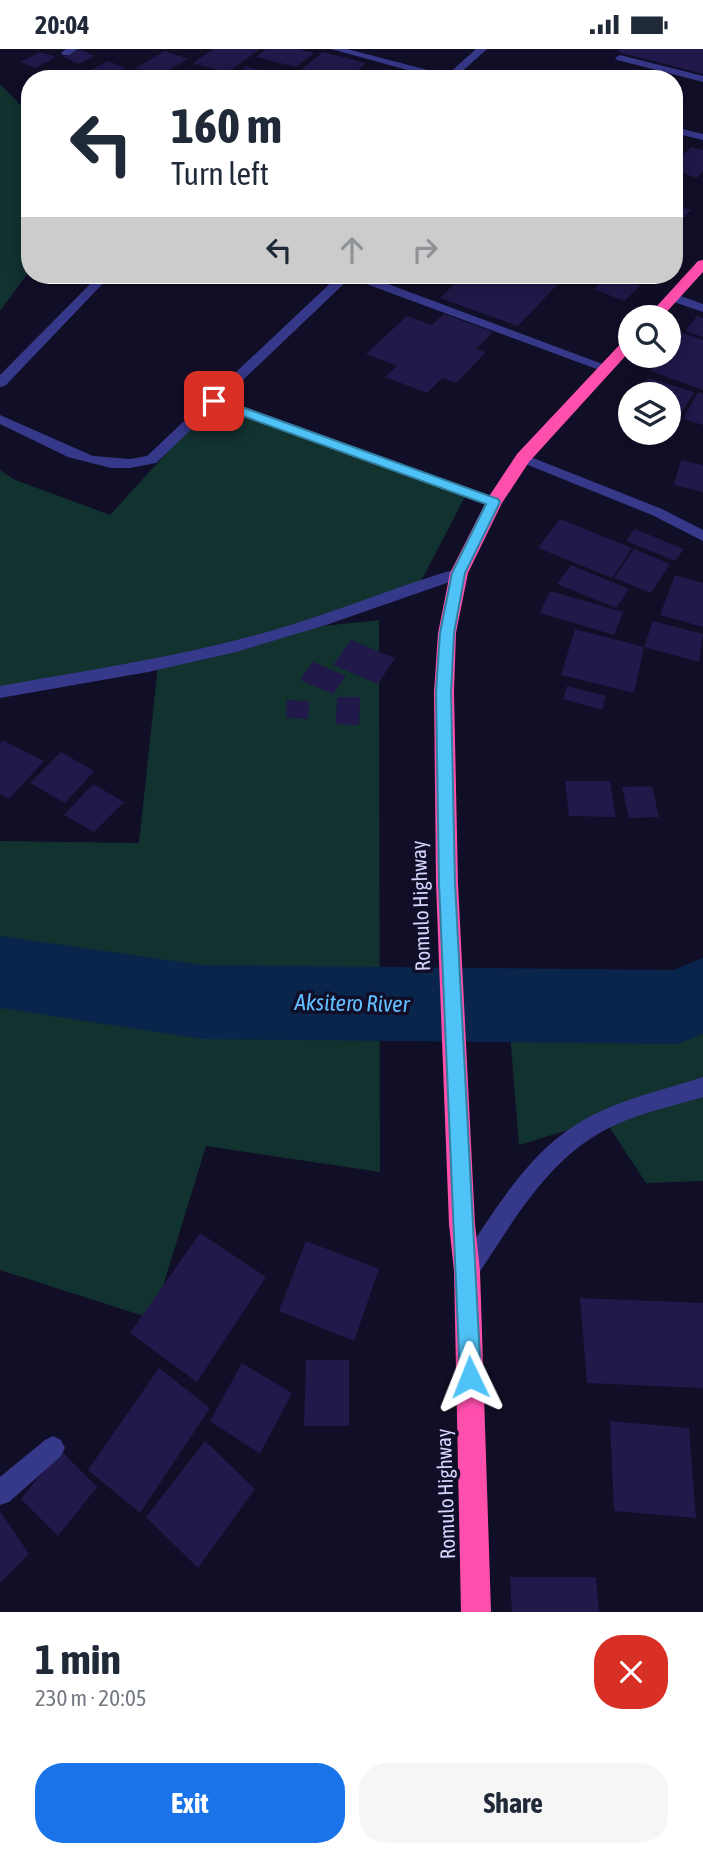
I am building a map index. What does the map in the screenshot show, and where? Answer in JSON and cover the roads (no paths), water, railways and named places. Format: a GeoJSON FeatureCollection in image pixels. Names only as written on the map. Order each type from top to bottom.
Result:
{"type":"FeatureCollection","features":[{"type":"Feature","properties":{"kind":"highway"},"geometry":{"type":"LineString","coordinates":[[665,305],[703,264]]}},
{"type":"Feature","properties":{"kind":"highway","name":"Romulo Highway"},"geometry":{"type":"LineString","coordinates":[[476,1612],[467,1271],[462,1224],[447,883],[443,692],[447,633],[458,573],[494,502],[523,458],[618,356]]}},
{"type":"Feature","properties":{"kind":"street"},"geometry":{"type":"LineString","coordinates":[[336,49],[418,70]]}},
{"type":"Feature","properties":{"kind":"street"},"geometry":{"type":"LineString","coordinates":[[460,70],[482,49]]}},
{"type":"Feature","properties":{"kind":"street"},"geometry":{"type":"LineString","coordinates":[[620,58],[667,70]]}},
{"type":"Feature","properties":{"kind":"street"},"geometry":{"type":"LineString","coordinates":[[403,70],[406,67]]}},
{"type":"Feature","properties":{"kind":"street"},"geometry":{"type":"LineString","coordinates":[[683,74],[703,79]]}},
{"type":"Feature","properties":{"kind":"street"},"geometry":{"type":"LineString","coordinates":[[683,132],[703,137]]}},
{"type":"Feature","properties":{"kind":"street"},"geometry":{"type":"LineString","coordinates":[[0,383],[96,284]]}},
{"type":"Feature","properties":{"kind":"street"},"geometry":{"type":"LineString","coordinates":[[0,419],[91,461],[133,465],[151,460],[337,284]]}},
{"type":"Feature","properties":{"kind":"street"},"geometry":{"type":"LineString","coordinates":[[378,284],[607,368]]}},
{"type":"Feature","properties":{"kind":"street"},"geometry":{"type":"LineString","coordinates":[[672,297],[703,308]]}},
{"type":"Feature","properties":{"kind":"street"},"geometry":{"type":"LineString","coordinates":[[214,401],[494,502]]}},
{"type":"Feature","properties":{"kind":"street"},"geometry":{"type":"LineString","coordinates":[[523,458],[657,512],[703,536]]}},
{"type":"Feature","properties":{"kind":"street"},"geometry":{"type":"LineString","coordinates":[[0,692],[159,665],[238,645],[331,618],[458,573]]}},
{"type":"Feature","properties":{"kind":"street"},"geometry":{"type":"LineString","coordinates":[[467,1271],[530,1182],[559,1148],[604,1119],[703,1087]]}},
{"type":"Feature","properties":{"kind":"street"},"geometry":{"type":"LineString","coordinates":[[0,1493],[52,1448]]}},
{"type":"Feature","properties":{"kind":"waterway","name":"Aksitero River"},"geometry":{"type":"LineString","coordinates":[[0,972],[202,1002],[677,1007],[703,995]]}}]}
